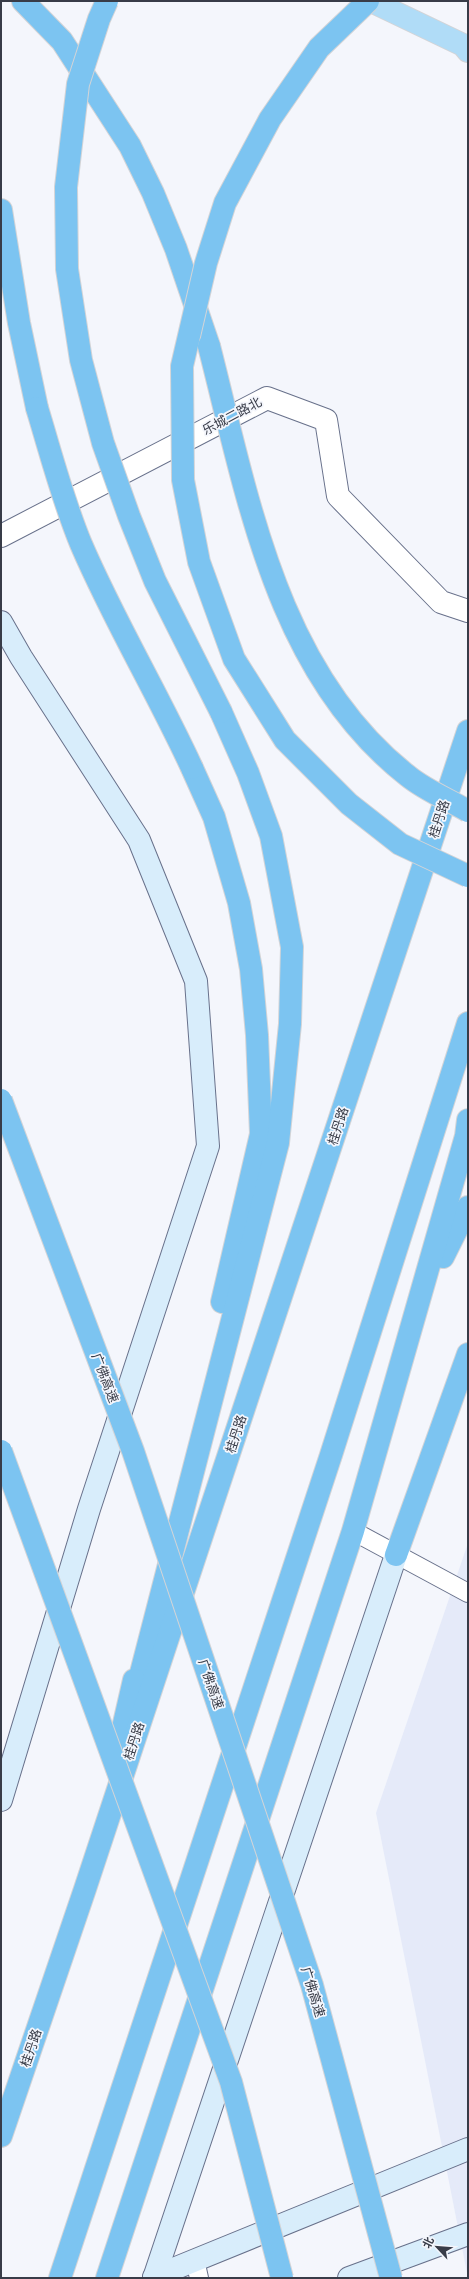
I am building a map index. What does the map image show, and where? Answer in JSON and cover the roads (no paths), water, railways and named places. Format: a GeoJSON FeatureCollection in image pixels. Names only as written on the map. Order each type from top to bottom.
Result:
{"type":"FeatureCollection","features":[{"type":"Feature","properties":{"kind":"highway"},"geometry":{"type":"LineString","coordinates":[[23,1],[62,41],[130,146],[153,193],[173,242],[210,346],[258,536],[281,601],[307,651],[336,701],[371,744],[409,777],[468,811]]}},
{"type":"Feature","properties":{"kind":"highway"},"geometry":{"type":"LineString","coordinates":[[85,1889],[278,1143],[290,1024],[292,947],[272,836],[248,773],[221,712],[155,581],[129,516],[103,443],[81,360],[68,277],[66,187],[78,84],[99,19],[107,1]]}},
{"type":"Feature","properties":{"kind":"highway"},"geometry":{"type":"LineString","coordinates":[[368,1],[319,48],[270,119],[225,203],[206,263],[182,366],[183,480],[199,562],[234,659],[286,740],[349,804],[400,844],[468,876]]}},
{"type":"Feature","properties":{"kind":"highway"},"geometry":{"type":"LineString","coordinates":[[1,210],[19,323],[37,408],[59,483],[81,543],[108,604],[169,719],[214,816],[239,903],[252,984],[257,1035],[261,1134],[85,1889]]}},
{"type":"Feature","properties":{"kind":"highway","name":"桂丹路"},"geometry":{"type":"LineString","coordinates":[[1,2136],[85,1889],[468,731]]}},
{"type":"Feature","properties":{"kind":"highway"},"geometry":{"type":"LineString","coordinates":[[60,2278],[328,1463],[468,1023]]}},
{"type":"Feature","properties":{"kind":"highway","name":"广佛高速"},"geometry":{"type":"LineString","coordinates":[[1,1100],[133,1451],[312,1985],[391,2278]]}},
{"type":"Feature","properties":{"kind":"highway"},"geometry":{"type":"LineString","coordinates":[[107,2278],[353,1531],[418,1308],[467,1129]]}},
{"type":"Feature","properties":{"kind":"highway"},"geometry":{"type":"LineString","coordinates":[[418,1308],[468,1207]]}},
{"type":"Feature","properties":{"kind":"highway"},"geometry":{"type":"LineString","coordinates":[[396,1555],[468,1354]]}},
{"type":"Feature","properties":{"kind":"highway"},"geometry":{"type":"LineString","coordinates":[[1,1451],[231,2082],[282,2278]]}},
{"type":"Feature","properties":{"kind":"main road"},"geometry":{"type":"LineString","coordinates":[[371,1],[463,45],[468,51]]}},
{"type":"Feature","properties":{"kind":"street","name":"乐城二路北"},"geometry":{"type":"LineString","coordinates":[[1,536],[267,398],[326,420],[338,496],[441,602],[468,611]]}},
{"type":"Feature","properties":{"kind":"street"},"geometry":{"type":"LineString","coordinates":[[1,622],[21,656],[139,840],[196,981],[208,1146],[89,1508],[1,1800]]}},
{"type":"Feature","properties":{"kind":"street"},"geometry":{"type":"LineString","coordinates":[[154,2278],[396,1555]]}},
{"type":"Feature","properties":{"kind":"street"},"geometry":{"type":"LineString","coordinates":[[154,2278],[197,2269],[468,2149]]}},
{"type":"Feature","properties":{"kind":"street"},"geometry":{"type":"LineString","coordinates":[[349,2278],[468,2234]]}},
{"type":"Feature","properties":{"kind":"lane"},"geometry":{"type":"LineString","coordinates":[[353,1531],[468,1593]]}}]}
